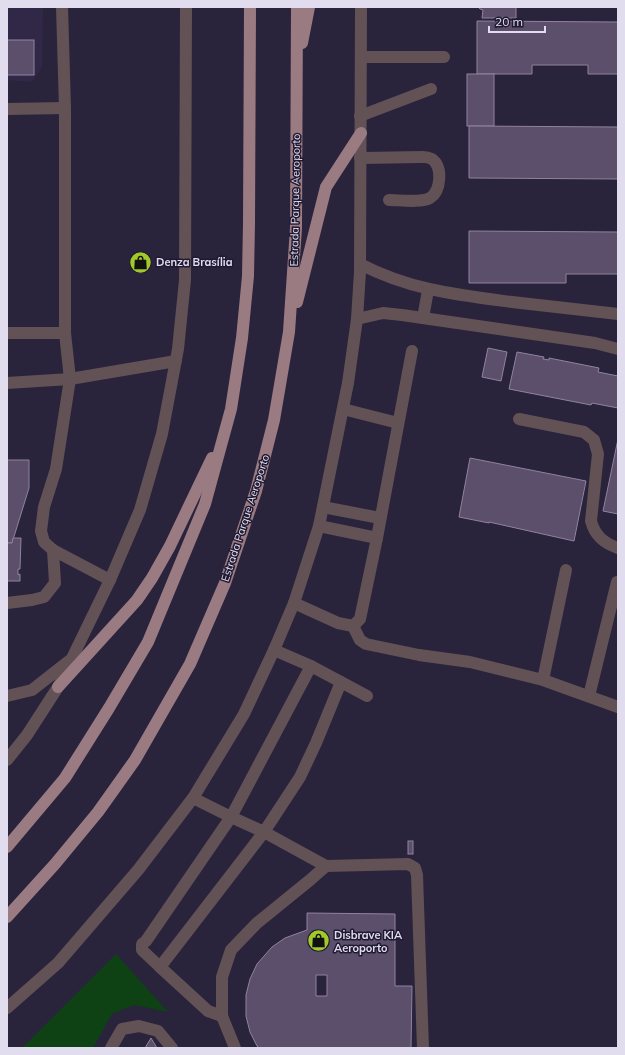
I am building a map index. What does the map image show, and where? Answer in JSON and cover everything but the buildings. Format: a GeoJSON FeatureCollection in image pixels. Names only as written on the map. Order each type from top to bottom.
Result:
{"type":"FeatureCollection","features":[{"type":"Feature","properties":{"kind":"main road"},"geometry":{"type":"LineString","coordinates":[[7,847],[65,778],[110,708],[148,642],[205,504],[226,430],[230,409],[242,338],[248,276],[250,7]]}},
{"type":"Feature","properties":{"kind":"main road","name":"Estrada Parque Aeroporto"},"geometry":{"type":"LineString","coordinates":[[7,917],[56,864],[98,812],[135,760],[190,664],[224,583],[256,491],[274,420],[289,332],[296,228],[297,7]]}},
{"type":"Feature","properties":{"kind":"main road"},"geometry":{"type":"LineString","coordinates":[[296,71],[309,7]]}},
{"type":"Feature","properties":{"kind":"main road"},"geometry":{"type":"LineString","coordinates":[[289,332],[326,187],[360,133]]}},
{"type":"Feature","properties":{"kind":"main road"},"geometry":{"type":"LineString","coordinates":[[58,687],[132,606],[152,578],[170,546],[226,430]]}},
{"type":"Feature","properties":{"kind":"street"},"geometry":{"type":"LineString","coordinates":[[62,7],[65,108],[65,333],[70,379],[56,470],[44,507],[41,531],[44,542],[53,550],[110,580]]}},
{"type":"Feature","properties":{"kind":"street"},"geometry":{"type":"LineString","coordinates":[[7,760],[27,735],[58,687],[110,580],[140,510],[162,434],[178,349],[185,280],[186,7]]}},
{"type":"Feature","properties":{"kind":"street"},"geometry":{"type":"LineString","coordinates":[[7,1008],[58,963],[138,870],[193,798],[244,714],[274,650],[294,602],[319,526],[343,409],[358,319],[360,264],[361,7]]}},
{"type":"Feature","properties":{"kind":"street"},"geometry":{"type":"LineString","coordinates":[[361,57],[444,57]]}},
{"type":"Feature","properties":{"kind":"street"},"geometry":{"type":"LineString","coordinates":[[360,116],[431,89]]}},
{"type":"Feature","properties":{"kind":"street"},"geometry":{"type":"LineString","coordinates":[[7,109],[65,108]]}},
{"type":"Feature","properties":{"kind":"street"},"geometry":{"type":"LineString","coordinates":[[360,158],[423,157],[431,158],[436,164],[439,172],[439,182],[436,190],[430,198],[423,200],[389,200]]}},
{"type":"Feature","properties":{"kind":"street"},"geometry":{"type":"LineString","coordinates":[[360,264],[380,274],[428,290],[488,299],[618,314]]}},
{"type":"Feature","properties":{"kind":"street"},"geometry":{"type":"LineString","coordinates":[[423,318],[428,290]]}},
{"type":"Feature","properties":{"kind":"street"},"geometry":{"type":"LineString","coordinates":[[358,319],[383,313],[595,343],[618,349]]}},
{"type":"Feature","properties":{"kind":"street"},"geometry":{"type":"LineString","coordinates":[[7,333],[65,333]]}},
{"type":"Feature","properties":{"kind":"street"},"geometry":{"type":"LineString","coordinates":[[353,626],[360,619],[377,538],[412,351]]}},
{"type":"Feature","properties":{"kind":"street"},"geometry":{"type":"LineString","coordinates":[[7,383],[70,379],[176,361]]}},
{"type":"Feature","properties":{"kind":"street"},"geometry":{"type":"LineString","coordinates":[[343,409],[398,423]]}},
{"type":"Feature","properties":{"kind":"street"},"geometry":{"type":"LineString","coordinates":[[519,419],[584,432],[594,440],[598,454],[591,521],[594,530],[601,539],[607,544],[618,548]]}},
{"type":"Feature","properties":{"kind":"street"},"geometry":{"type":"LineString","coordinates":[[323,507],[380,518]]}},
{"type":"Feature","properties":{"kind":"street"},"geometry":{"type":"LineString","coordinates":[[319,526],[377,538]]}},
{"type":"Feature","properties":{"kind":"street"},"geometry":{"type":"LineString","coordinates":[[7,603],[44,597],[55,583],[53,550]]}},
{"type":"Feature","properties":{"kind":"street"},"geometry":{"type":"LineString","coordinates":[[543,680],[566,570]]}},
{"type":"Feature","properties":{"kind":"street"},"geometry":{"type":"LineString","coordinates":[[589,696],[617,582]]}},
{"type":"Feature","properties":{"kind":"street"},"geometry":{"type":"LineString","coordinates":[[294,602],[338,623],[353,626]]}},
{"type":"Feature","properties":{"kind":"street"},"geometry":{"type":"LineString","coordinates":[[353,626],[360,640],[366,644],[420,655],[470,662],[543,680],[618,707]]}},
{"type":"Feature","properties":{"kind":"street"},"geometry":{"type":"LineString","coordinates":[[274,650],[311,666],[367,696]]}},
{"type":"Feature","properties":{"kind":"street"},"geometry":{"type":"LineString","coordinates":[[7,696],[32,690],[73,657]]}},
{"type":"Feature","properties":{"kind":"street"},"geometry":{"type":"LineString","coordinates":[[222,1016],[208,1011],[142,950],[142,944],[146,941],[231,816],[311,666]]}},
{"type":"Feature","properties":{"kind":"street"},"geometry":{"type":"LineString","coordinates":[[160,967],[264,832],[300,777],[316,743],[341,682]]}},
{"type":"Feature","properties":{"kind":"street"},"geometry":{"type":"LineString","coordinates":[[193,798],[264,832],[326,866],[408,864],[414,868],[417,876],[423,1048]]}},
{"type":"Feature","properties":{"kind":"street"},"geometry":{"type":"LineString","coordinates":[[235,1048],[222,1016],[222,976],[231,950],[257,923],[326,866]]}},
{"type":"Feature","properties":{"kind":"street"},"geometry":{"type":"LineString","coordinates":[[111,1048],[122,1030],[139,1026],[158,1030],[172,1048]]}},
{"type":"Feature","properties":{"kind":"shaded area"},"geometry":{"type":"Polygon","coordinates":[[[7,7],[43,7],[42,67],[32,82],[7,80],[7,7]]]}},
{"type":"Feature","properties":{"kind":"green space"},"geometry":{"type":"Polygon","coordinates":[[[116,954],[168,1012],[134,1005],[112,1014],[93,1048],[22,1048],[116,954]]]}},
{"type":"Feature","properties":{"kind":"place","name":"Denza Brasília"},"geometry":{"type":"Point","coordinates":[141,262]}},
{"type":"Feature","properties":{"kind":"place","name":"Disbrave KIA Aeroporto"},"geometry":{"type":"Point","coordinates":[318,941]}}]}
